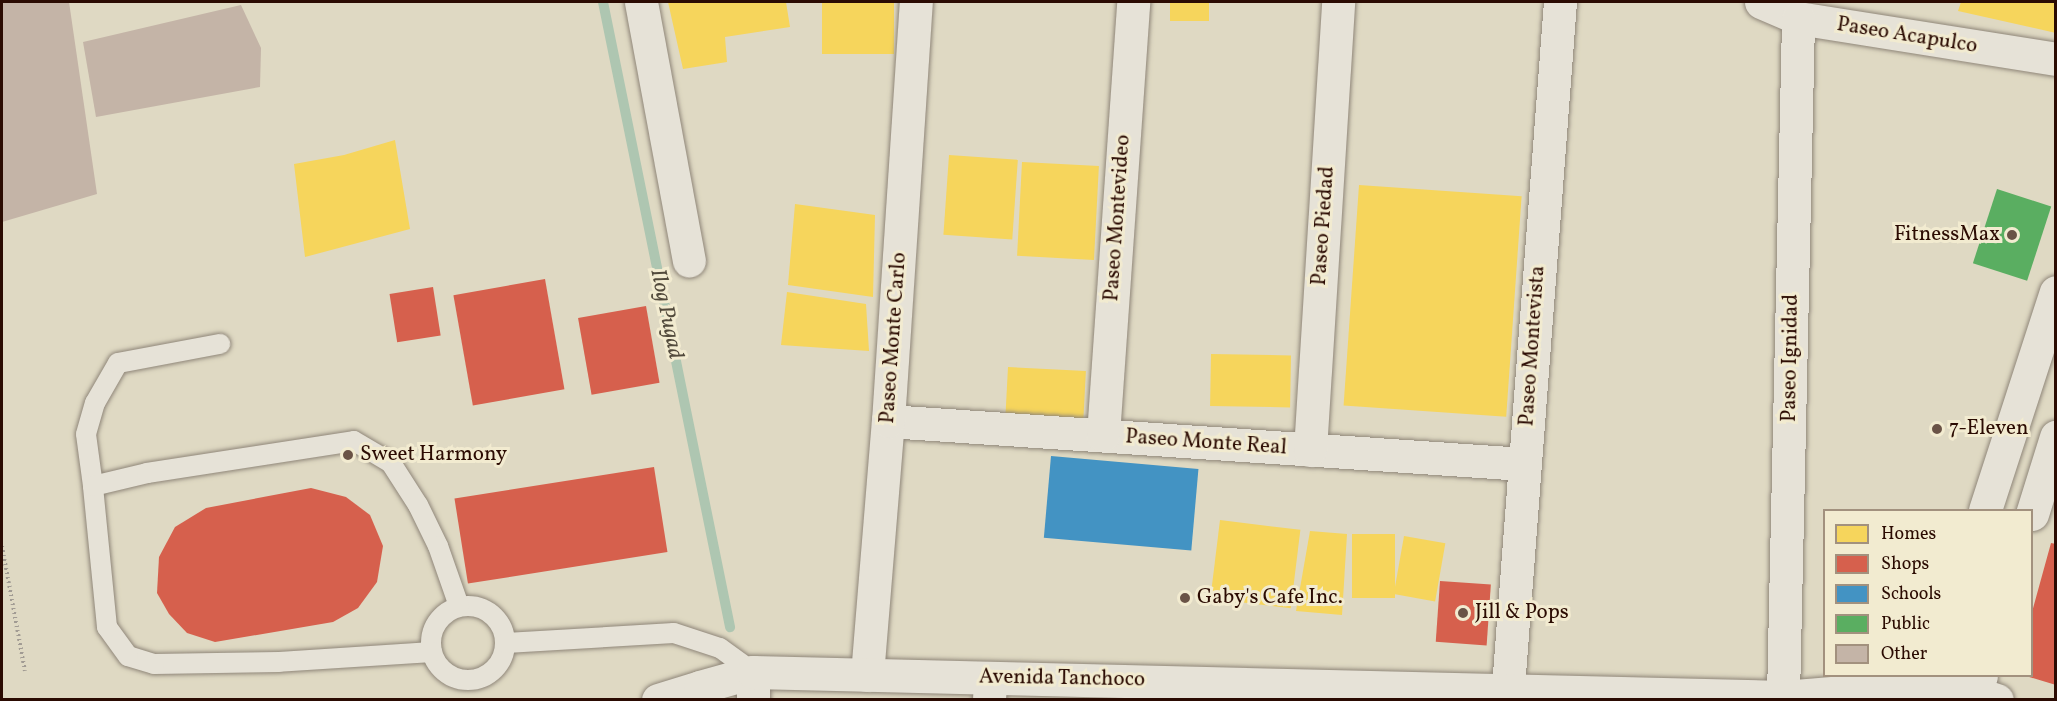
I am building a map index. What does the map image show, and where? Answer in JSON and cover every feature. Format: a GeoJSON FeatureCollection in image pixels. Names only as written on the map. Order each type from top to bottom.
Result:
{"type":"FeatureCollection","features":[{"type":"Feature","properties":{"kind":"street"},"geometry":{"type":"LineString","coordinates":[[641,2],[689,261]]}},
{"type":"Feature","properties":{"kind":"street","name":"Paseo Monte Carlo"},"geometry":{"type":"LineString","coordinates":[[867,675],[888,421],[916,2]]}},
{"type":"Feature","properties":{"kind":"street","name":"Paseo Montevideo"},"geometry":{"type":"LineString","coordinates":[[1102,435],[1133,2]]}},
{"type":"Feature","properties":{"kind":"street","name":"Paseo Piedad"},"geometry":{"type":"LineString","coordinates":[[1310,450],[1338,2]]}},
{"type":"Feature","properties":{"kind":"street","name":"Paseo Montevista"},"geometry":{"type":"LineString","coordinates":[[1507,695],[1560,2]]}},
{"type":"Feature","properties":{"kind":"street","name":"Paseo Acapulco"},"geometry":{"type":"LineString","coordinates":[[1761,2],[1798,18],[2055,59]]}},
{"type":"Feature","properties":{"kind":"street","name":"Paseo Ignidad"},"geometry":{"type":"LineString","coordinates":[[1783,698],[1798,18]]}},
{"type":"Feature","properties":{"kind":"street"},"geometry":{"type":"LineString","coordinates":[[1985,509],[2055,292]]}},
{"type":"Feature","properties":{"kind":"street","name":"Paseo Monte Real"},"geometry":{"type":"LineString","coordinates":[[888,421],[1523,465]]}},
{"type":"Feature","properties":{"kind":"street"},"geometry":{"type":"LineString","coordinates":[[2033,509],[2055,437]]}},
{"type":"Feature","properties":{"kind":"street","name":"Avenida Tanchoco"},"geometry":{"type":"LineString","coordinates":[[658,699],[700,687],[753,686],[867,675],[990,688],[1507,695],[1783,698],[1879,695],[1930,680],[1984,689]]}},
{"type":"Feature","properties":{"kind":"lane"},"geometry":{"type":"LineString","coordinates":[[220,344],[118,363],[95,403],[86,434],[107,627],[128,656],[154,664],[279,662],[432,652]]}},
{"type":"Feature","properties":{"kind":"lane"},"geometry":{"type":"LineString","coordinates":[[93,486],[147,473],[354,441],[391,463],[418,505],[438,546],[459,606]]}},
{"type":"Feature","properties":{"kind":"lane"},"geometry":{"type":"LineString","coordinates":[[459,606],[475,606],[493,614],[502,628],[506,643],[500,661],[488,674],[469,680],[453,677],[440,668],[432,652],[431,634],[440,617],[459,606]]}},
{"type":"Feature","properties":{"kind":"lane"},"geometry":{"type":"LineString","coordinates":[[506,643],[674,633],[720,648],[753,686]]}},
{"type":"Feature","properties":{"kind":"path"},"geometry":{"type":"LineString","coordinates":[[2,546],[25,672]]}},
{"type":"Feature","properties":{"kind":"building: Homes"},"geometry":{"type":"Polygon","coordinates":[[[668,2],[786,2],[790,27],[725,37],[727,62],[683,69],[668,2]]]}},
{"type":"Feature","properties":{"kind":"building: Homes"},"geometry":{"type":"Polygon","coordinates":[[[822,2],[894,2],[894,54],[822,54],[822,2]]]}},
{"type":"Feature","properties":{"kind":"building: Homes"},"geometry":{"type":"Polygon","coordinates":[[[1170,2],[1209,2],[1209,21],[1170,21],[1170,2]]]}},
{"type":"Feature","properties":{"kind":"building: Homes"},"geometry":{"type":"Polygon","coordinates":[[[1961,2],[2056,2],[2056,33],[1958,11],[1961,2]]]}},
{"type":"Feature","properties":{"kind":"building: Homes"},"geometry":{"type":"Polygon","coordinates":[[[395,140],[410,229],[305,257],[294,164],[344,155],[395,140]]]}},
{"type":"Feature","properties":{"kind":"building: Homes"},"geometry":{"type":"Polygon","coordinates":[[[949,155],[1018,160],[1012,240],[943,235],[949,155]]]}},
{"type":"Feature","properties":{"kind":"building: Homes"},"geometry":{"type":"Polygon","coordinates":[[[1022,162],[1099,166],[1094,260],[1017,256],[1022,162]]]}},
{"type":"Feature","properties":{"kind":"building: Homes"},"geometry":{"type":"Polygon","coordinates":[[[1359,185],[1522,196],[1506,417],[1344,405],[1359,185]]]}},
{"type":"Feature","properties":{"kind":"building: Homes"},"geometry":{"type":"Polygon","coordinates":[[[795,204],[875,215],[873,297],[788,285],[795,204]]]}},
{"type":"Feature","properties":{"kind":"building: Homes"},"geometry":{"type":"Polygon","coordinates":[[[787,292],[866,304],[869,351],[781,345],[787,292]]]}},
{"type":"Feature","properties":{"kind":"building: Homes"},"geometry":{"type":"Polygon","coordinates":[[[1211,354],[1291,355],[1290,407],[1210,406],[1211,354]]]}},
{"type":"Feature","properties":{"kind":"building: Homes"},"geometry":{"type":"Polygon","coordinates":[[[1008,367],[1086,371],[1083,421],[1005,417],[1008,367]]]}},
{"type":"Feature","properties":{"kind":"building: Homes"},"geometry":{"type":"Polygon","coordinates":[[[1220,520],[1300,530],[1291,608],[1210,598],[1220,520]]]}},
{"type":"Feature","properties":{"kind":"building: Homes"},"geometry":{"type":"Polygon","coordinates":[[[1310,531],[1347,534],[1342,615],[1296,611],[1310,531]]]}},
{"type":"Feature","properties":{"kind":"building: Homes"},"geometry":{"type":"Polygon","coordinates":[[[1352,534],[1395,534],[1395,598],[1352,598],[1352,534]]]}},
{"type":"Feature","properties":{"kind":"building: Homes"},"geometry":{"type":"Polygon","coordinates":[[[1404,536],[1445,543],[1435,601],[1394,594],[1404,536]]]}},
{"type":"Feature","properties":{"kind":"building: Shops"},"geometry":{"type":"Polygon","coordinates":[[[545,279],[564,389],[473,405],[453,295],[545,279]]]}},
{"type":"Feature","properties":{"kind":"building: Shops"},"geometry":{"type":"Polygon","coordinates":[[[433,287],[441,335],[397,342],[390,294],[433,287]]]}},
{"type":"Feature","properties":{"kind":"building: Shops"},"geometry":{"type":"Polygon","coordinates":[[[646,306],[660,383],[592,395],[578,318],[646,306]]]}},
{"type":"Feature","properties":{"kind":"building: Shops"},"geometry":{"type":"Polygon","coordinates":[[[654,467],[667,552],[468,584],[454,499],[654,467]]]}},
{"type":"Feature","properties":{"kind":"building: Shops"},"geometry":{"type":"Polygon","coordinates":[[[311,488],[346,497],[370,515],[383,546],[377,582],[358,608],[333,622],[215,642],[187,633],[169,614],[157,593],[159,557],[175,527],[206,508],[311,488]]]}},
{"type":"Feature","properties":{"kind":"building: Shops"},"geometry":{"type":"Polygon","coordinates":[[[2051,543],[2056,544],[2056,685],[2029,677],[2033,677],[2033,608],[2051,543]]]}},
{"type":"Feature","properties":{"kind":"building: Shops","name":"Jill & Pops"},"geometry":{"type":"Polygon","coordinates":[[[1440,581],[1491,585],[1487,645],[1436,642],[1440,581]]]}},
{"type":"Feature","properties":{"kind":"building: Schools"},"geometry":{"type":"Polygon","coordinates":[[[1051,456],[1198,469],[1191,551],[1044,538],[1051,456]]]}},
{"type":"Feature","properties":{"kind":"building: Public","name":"FitnessMax"},"geometry":{"type":"Polygon","coordinates":[[[1997,189],[2051,207],[2027,281],[1973,263],[1997,189]]]}},
{"type":"Feature","properties":{"kind":"building: Other"},"geometry":{"type":"Polygon","coordinates":[[[2,2],[69,2],[97,194],[2,222],[2,2]]]}},
{"type":"Feature","properties":{"kind":"building: Other"},"geometry":{"type":"Polygon","coordinates":[[[241,5],[261,48],[260,87],[96,117],[83,42],[241,5]]]}},
{"type":"Feature","properties":{"kind":"waterway","name":"Ilog Pugad"},"geometry":{"type":"LineString","coordinates":[[603,2],[730,627]]}},
{"type":"Feature","properties":{"kind":"place","name":"FitnessMax"},"geometry":{"type":"Point","coordinates":[2012,235]}},
{"type":"Feature","properties":{"kind":"place","name":"7-Eleven"},"geometry":{"type":"Point","coordinates":[1937,429]}},
{"type":"Feature","properties":{"kind":"place","name":"Sweet Harmony"},"geometry":{"type":"Point","coordinates":[348,455]}},
{"type":"Feature","properties":{"kind":"place","name":"Gaby's Cafe Inc."},"geometry":{"type":"Point","coordinates":[1185,598]}},
{"type":"Feature","properties":{"kind":"place","name":"Jill & Pops"},"geometry":{"type":"Point","coordinates":[1463,613]}}]}
